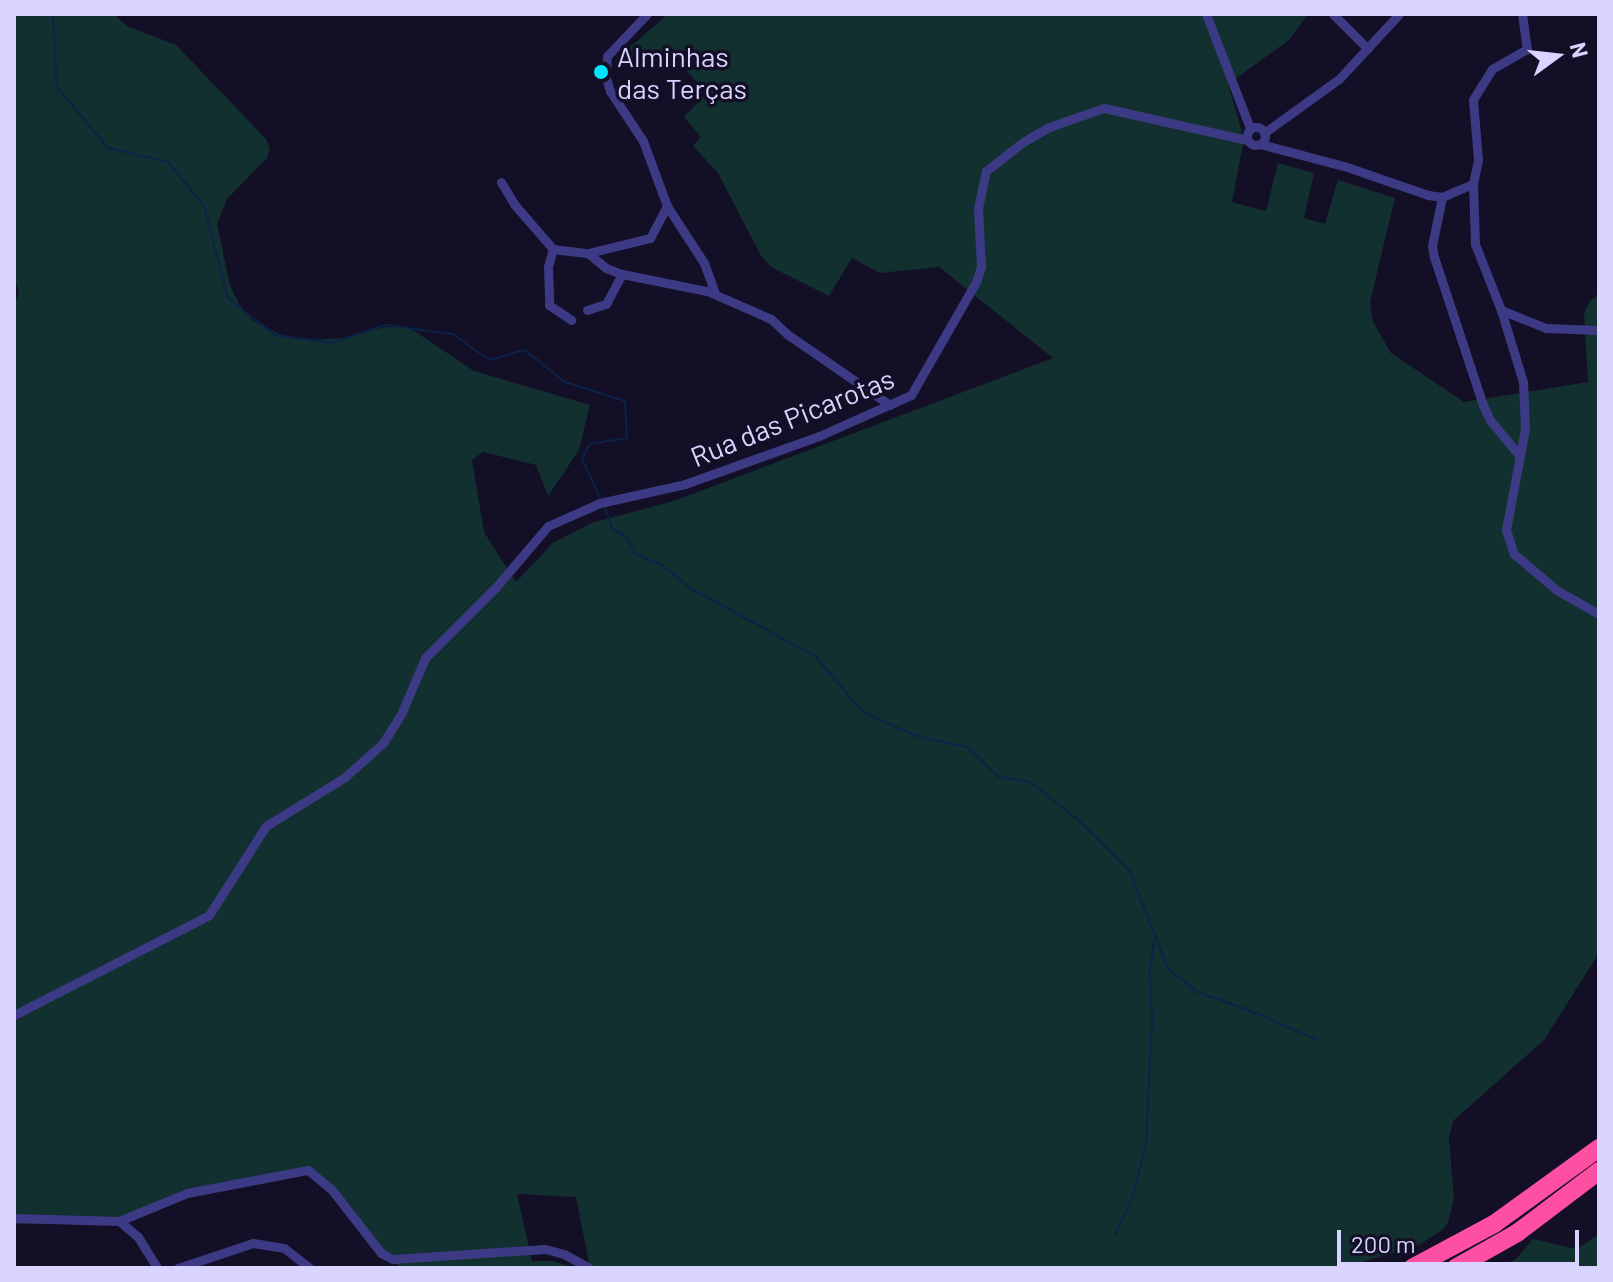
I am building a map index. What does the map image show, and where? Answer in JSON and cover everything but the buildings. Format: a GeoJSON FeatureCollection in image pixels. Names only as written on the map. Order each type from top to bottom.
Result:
{"type":"FeatureCollection","features":[{"type":"Feature","properties":{"kind":"highway"},"geometry":{"type":"LineString","coordinates":[[1412,1268],[1494,1224],[1599,1148]]}},
{"type":"Feature","properties":{"kind":"highway"},"geometry":{"type":"LineString","coordinates":[[1455,1268],[1517,1233],[1599,1171]]}},
{"type":"Feature","properties":{"kind":"street"},"geometry":{"type":"LineString","coordinates":[[647,14],[607,56],[604,69],[610,91],[643,141],[667,206],[704,263],[715,294]]}},
{"type":"Feature","properties":{"kind":"street"},"geometry":{"type":"LineString","coordinates":[[1206,14],[1250,128],[1247,140],[1253,145],[1260,144],[1442,197],[1473,184]]}},
{"type":"Feature","properties":{"kind":"street"},"geometry":{"type":"LineString","coordinates":[[1333,14],[1368,49]]}},
{"type":"Feature","properties":{"kind":"street"},"geometry":{"type":"LineString","coordinates":[[1260,144],[1264,133],[1339,79],[1399,14]]}},
{"type":"Feature","properties":{"kind":"street"},"geometry":{"type":"LineString","coordinates":[[1522,14],[1527,49],[1492,69],[1473,100],[1478,160],[1473,184],[1475,244],[1501,310],[1523,382],[1525,429],[1506,530],[1514,554],[1558,591],[1599,614]]}},
{"type":"Feature","properties":{"kind":"street","name":"Rua das Picarotas"},"geometry":{"type":"LineString","coordinates":[[14,1015],[209,915],[266,826],[345,777],[383,743],[402,712],[425,658],[496,587],[541,534],[561,518],[600,503],[685,484],[819,436],[911,395],[964,308],[981,267],[981,183],[986,171],[1023,142],[1049,127],[1104,108],[1247,140]]}},
{"type":"Feature","properties":{"kind":"street"},"geometry":{"type":"LineString","coordinates":[[1250,128],[1259,127],[1264,133]]}},
{"type":"Feature","properties":{"kind":"street"},"geometry":{"type":"LineString","coordinates":[[501,182],[514,204],[553,249],[588,253],[650,238],[667,206]]}},
{"type":"Feature","properties":{"kind":"street"},"geometry":{"type":"LineString","coordinates":[[1442,197],[1432,246],[1434,257],[1483,405],[1490,420],[1519,455]]}},
{"type":"Feature","properties":{"kind":"street"},"geometry":{"type":"LineString","coordinates":[[553,249],[548,267],[549,305],[571,320]]}},
{"type":"Feature","properties":{"kind":"street"},"geometry":{"type":"LineString","coordinates":[[588,253],[606,268],[622,274],[715,294],[771,319],[787,334],[890,405]]}},
{"type":"Feature","properties":{"kind":"street"},"geometry":{"type":"LineString","coordinates":[[587,310],[606,304],[622,274]]}},
{"type":"Feature","properties":{"kind":"street"},"geometry":{"type":"LineString","coordinates":[[1501,310],[1546,328],[1599,330]]}},
{"type":"Feature","properties":{"kind":"street"},"geometry":{"type":"LineString","coordinates":[[14,1218],[119,1221],[187,1193],[308,1170],[332,1190],[381,1253],[393,1259],[545,1249],[564,1254],[589,1268]]}},
{"type":"Feature","properties":{"kind":"street"},"geometry":{"type":"LineString","coordinates":[[119,1221],[138,1237],[157,1268]]}},
{"type":"Feature","properties":{"kind":"street"},"geometry":{"type":"LineString","coordinates":[[178,1268],[253,1243],[284,1248],[310,1268]]}},
{"type":"Feature","properties":{"kind":"green space"},"geometry":{"type":"Polygon","coordinates":[[[14,14],[114,14],[127,26],[176,45],[266,139],[270,149],[267,158],[227,199],[217,224],[230,285],[239,304],[253,321],[284,336],[306,340],[344,338],[385,327],[410,328],[474,371],[590,405],[579,450],[548,496],[536,465],[483,452],[472,460],[484,532],[516,582],[553,543],[591,523],[674,501],[1053,358],[939,267],[880,273],[852,258],[829,296],[771,267],[761,256],[718,173],[693,146],[701,137],[684,117],[707,93],[685,69],[615,60],[668,14],[1308,14],[1289,40],[1228,84],[1244,139],[1232,202],[1266,211],[1278,163],[1314,173],[1304,218],[1325,224],[1338,180],[1395,198],[1370,302],[1373,322],[1391,353],[1464,402],[1588,382],[1584,313],[1590,301],[1599,294],[1599,953],[1544,1040],[1453,1121],[1449,1138],[1454,1198],[1448,1223],[1417,1246],[1342,1268],[595,1268],[589,1263],[576,1197],[517,1194],[532,1261],[553,1261],[574,1268],[400,1268],[322,1178],[301,1171],[180,1200],[125,1223],[14,1224],[14,304],[19,292],[14,276],[14,14]]]}},
{"type":"Feature","properties":{"kind":"green space"},"geometry":{"type":"Polygon","coordinates":[[[1599,1234],[1599,1268],[1502,1268],[1517,1258],[1533,1239],[1571,1248],[1580,1247],[1599,1234]]]}},
{"type":"Feature","properties":{"kind":"waterway"},"geometry":{"type":"LineString","coordinates":[[53,14],[57,87],[108,148],[168,162],[204,206],[228,298],[275,335],[332,343],[385,325],[453,334],[489,360],[525,350],[565,382],[625,401],[627,438],[590,444],[582,459],[600,497]]}},
{"type":"Feature","properties":{"kind":"waterway"},"geometry":{"type":"LineString","coordinates":[[605,507],[612,529],[626,536],[636,554],[662,565],[692,589],[816,657],[863,712],[916,736],[967,747],[999,777],[1030,782],[1076,818],[1129,870],[1168,968],[1195,991],[1317,1040]]}},
{"type":"Feature","properties":{"kind":"waterway"},"geometry":{"type":"LineString","coordinates":[[1115,1235],[1133,1196],[1146,1143],[1152,1022],[1150,969],[1154,942]]}},
{"type":"Feature","properties":{"kind":"place","name":"Alminhas das Terças"},"geometry":{"type":"Point","coordinates":[601,72]}}]}
